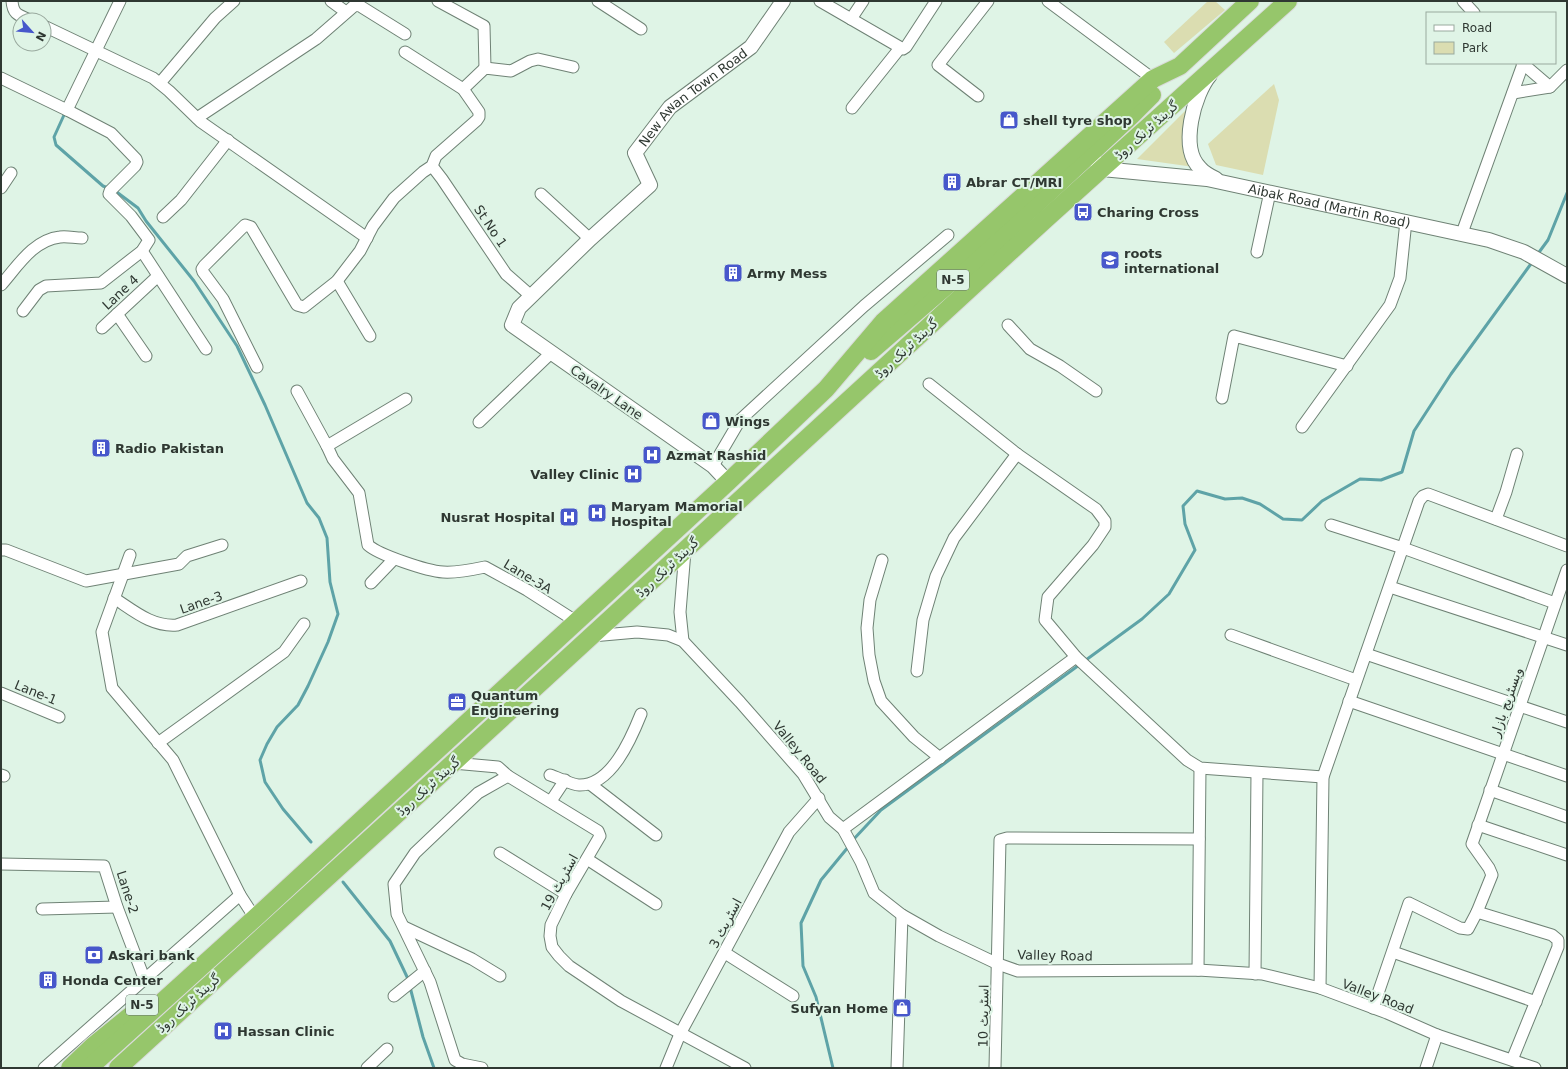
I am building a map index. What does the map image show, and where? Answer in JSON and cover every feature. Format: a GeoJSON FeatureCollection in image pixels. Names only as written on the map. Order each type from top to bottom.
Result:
{"type":"FeatureCollection","features":[{"type":"Feature","properties":{"kind":"highway","name":"گرینڈ ٹرنک روڈ"},"geometry":{"type":"LineString","coordinates":[[89,1068],[255,918],[577,622],[826,389],[973,263],[1132,115],[1180,66],[1250,1]]}},
{"type":"Feature","properties":{"kind":"highway","name":"گرینڈ ٹرنک روڈ"},"geometry":{"type":"LineString","coordinates":[[118,1068],[1102,169],[1217,67],[1288,1]]}},
{"type":"Feature","properties":{"kind":"highway","name":"گرینڈ ٹرنک روڈ"},"geometry":{"type":"LineString","coordinates":[[826,389],[883,322],[1153,80],[1180,66]]}},
{"type":"Feature","properties":{"kind":"highway","name":"گرینڈ ٹرنک روڈ"},"geometry":{"type":"LineString","coordinates":[[70,1068],[93,1046],[150,998],[219,950]]}},
{"type":"Feature","properties":{"kind":"street"},"geometry":{"type":"LineString","coordinates":[[12,1],[12,8],[14,12]]}},
{"type":"Feature","properties":{"kind":"street"},"geometry":{"type":"LineString","coordinates":[[67,110],[120,1]]}},
{"type":"Feature","properties":{"kind":"street"},"geometry":{"type":"LineString","coordinates":[[160,83],[215,18],[234,1]]}},
{"type":"Feature","properties":{"kind":"street"},"geometry":{"type":"LineString","coordinates":[[331,1],[346,12]]}},
{"type":"Feature","properties":{"kind":"street"},"geometry":{"type":"LineString","coordinates":[[438,1],[484,26],[485,68],[463,89]]}},
{"type":"Feature","properties":{"kind":"street"},"geometry":{"type":"LineString","coordinates":[[598,1],[641,29]]}},
{"type":"Feature","properties":{"kind":"street","name":"New Awan Town Road"},"geometry":{"type":"LineString","coordinates":[[532,296],[590,239],[650,185],[635,153],[670,107],[750,47],[783,1]]}},
{"type":"Feature","properties":{"kind":"street"},"geometry":{"type":"LineString","coordinates":[[820,1],[903,49],[906,47],[936,1]]}},
{"type":"Feature","properties":{"kind":"street"},"geometry":{"type":"LineString","coordinates":[[851,19],[862,1]]}},
{"type":"Feature","properties":{"kind":"street"},"geometry":{"type":"LineString","coordinates":[[978,96],[938,65],[988,1]]}},
{"type":"Feature","properties":{"kind":"street"},"geometry":{"type":"LineString","coordinates":[[1048,1],[1153,80]]}},
{"type":"Feature","properties":{"kind":"street"},"geometry":{"type":"LineString","coordinates":[[1463,1],[1473,12]]}},
{"type":"Feature","properties":{"kind":"street"},"geometry":{"type":"LineString","coordinates":[[197,118],[316,38],[346,12],[358,4],[405,34]]}},
{"type":"Feature","properties":{"kind":"street"},"geometry":{"type":"LineString","coordinates":[[52,30],[153,78],[197,118],[367,238]]}},
{"type":"Feature","properties":{"kind":"street"},"geometry":{"type":"LineString","coordinates":[[852,108],[900,48]]}},
{"type":"Feature","properties":{"kind":"street"},"geometry":{"type":"LineString","coordinates":[[257,367],[223,299],[203,272],[202,269],[204,266],[245,225],[248,225],[251,227],[297,305],[304,307],[337,281],[360,252],[373,226],[394,198],[423,172],[432,166],[436,156],[479,117],[478,112],[463,89],[405,52]]}},
{"type":"Feature","properties":{"kind":"street"},"geometry":{"type":"LineString","coordinates":[[485,68],[511,71],[520,68],[530,61],[538,59],[573,67]]}},
{"type":"Feature","properties":{"kind":"street"},"geometry":{"type":"LineString","coordinates":[[1462,233],[1523,64]]}},
{"type":"Feature","properties":{"kind":"street"},"geometry":{"type":"LineString","coordinates":[[1524,64],[1550,87]]}},
{"type":"Feature","properties":{"kind":"street"},"geometry":{"type":"LineString","coordinates":[[1217,67],[1205,82],[1194,109],[1189,132],[1192,153],[1199,167],[1207,174],[1222,182]]}},
{"type":"Feature","properties":{"kind":"street"},"geometry":{"type":"LineString","coordinates":[[1513,93],[1550,87],[1567,70]]}},
{"type":"Feature","properties":{"kind":"street"},"geometry":{"type":"LineString","coordinates":[[1,78],[111,133],[136,159],[137,162],[135,166],[110,191],[109,194],[130,216],[149,240],[142,250],[101,283],[46,286],[42,288],[23,311]]}},
{"type":"Feature","properties":{"kind":"street"},"geometry":{"type":"LineString","coordinates":[[162,217],[182,200],[228,140]]}},
{"type":"Feature","properties":{"kind":"street"},"geometry":{"type":"LineString","coordinates":[[1090,154],[1102,169]]}},
{"type":"Feature","properties":{"kind":"street","name":"St No 1"},"geometry":{"type":"LineString","coordinates":[[432,166],[442,178],[506,274],[532,296]]}},
{"type":"Feature","properties":{"kind":"street","name":"Aibak Road (Martin Road)"},"geometry":{"type":"LineString","coordinates":[[1102,169],[1207,178],[1462,233],[1489,240],[1524,252],[1567,276]]}},
{"type":"Feature","properties":{"kind":"street"},"geometry":{"type":"LineString","coordinates":[[1,188],[10,173]]}},
{"type":"Feature","properties":{"kind":"street"},"geometry":{"type":"LineString","coordinates":[[1257,252],[1270,192]]}},
{"type":"Feature","properties":{"kind":"street"},"geometry":{"type":"LineString","coordinates":[[541,194],[590,239]]}},
{"type":"Feature","properties":{"kind":"street"},"geometry":{"type":"LineString","coordinates":[[1302,427],[1390,305],[1400,278],[1406,221]]}},
{"type":"Feature","properties":{"kind":"street"},"geometry":{"type":"LineString","coordinates":[[713,466],[740,420],[864,306],[948,235]]}},
{"type":"Feature","properties":{"kind":"street"},"geometry":{"type":"LineString","coordinates":[[1,285],[32,249],[45,242],[60,237],[82,238]]}},
{"type":"Feature","properties":{"kind":"street"},"geometry":{"type":"LineString","coordinates":[[142,250],[206,348]]}},
{"type":"Feature","properties":{"kind":"street","name":"Lane 4"},"geometry":{"type":"LineString","coordinates":[[102,328],[158,276]]}},
{"type":"Feature","properties":{"kind":"street"},"geometry":{"type":"LineString","coordinates":[[337,281],[370,336]]}},
{"type":"Feature","properties":{"kind":"street","name":"Cavalry Lane"},"geometry":{"type":"LineString","coordinates":[[532,296],[519,308],[512,325],[713,466],[728,482]]}},
{"type":"Feature","properties":{"kind":"street"},"geometry":{"type":"LineString","coordinates":[[117,314],[146,356]]}},
{"type":"Feature","properties":{"kind":"street"},"geometry":{"type":"LineString","coordinates":[[1008,325],[1030,349],[1060,366],[1096,392]]}},
{"type":"Feature","properties":{"kind":"street"},"geometry":{"type":"LineString","coordinates":[[1222,398],[1234,336],[1347,366]]}},
{"type":"Feature","properties":{"kind":"street"},"geometry":{"type":"LineString","coordinates":[[479,422],[551,353]]}},
{"type":"Feature","properties":{"kind":"street"},"geometry":{"type":"LineString","coordinates":[[929,384],[1017,454],[1096,509],[1104,521],[1105,527],[1093,545],[1048,596],[1045,620],[1080,661],[1187,760],[1200,768],[1323,777]]}},
{"type":"Feature","properties":{"kind":"street"},"geometry":{"type":"LineString","coordinates":[[297,391],[327,446],[406,399]]}},
{"type":"Feature","properties":{"kind":"street","name":"Lane-3A"},"geometry":{"type":"LineString","coordinates":[[327,446],[333,459],[359,493],[368,545],[372,548],[394,559],[441,572],[462,572],[485,567],[527,590],[577,622]]}},
{"type":"Feature","properties":{"kind":"street"},"geometry":{"type":"LineString","coordinates":[[917,672],[923,620],[936,576],[954,538],[1017,454]]}},
{"type":"Feature","properties":{"kind":"street"},"geometry":{"type":"LineString","coordinates":[[1496,519],[1506,492],[1517,454]]}},
{"type":"Feature","properties":{"kind":"street"},"geometry":{"type":"LineString","coordinates":[[1320,988],[1323,777],[1419,501],[1428,494],[1567,546]]}},
{"type":"Feature","properties":{"kind":"street"},"geometry":{"type":"LineString","coordinates":[[1332,525],[1402,548],[1555,603]]}},
{"type":"Feature","properties":{"kind":"street"},"geometry":{"type":"LineString","coordinates":[[1,550],[6,550],[86,581],[179,564],[187,556],[222,545]]}},
{"type":"Feature","properties":{"kind":"street"},"geometry":{"type":"LineString","coordinates":[[683,641],[680,612],[684,551]]}},
{"type":"Feature","properties":{"kind":"street"},"geometry":{"type":"LineString","coordinates":[[130,555],[102,632],[112,688],[173,760],[240,895],[255,918]]}},
{"type":"Feature","properties":{"kind":"street"},"geometry":{"type":"LineString","coordinates":[[371,583],[394,559]]}},
{"type":"Feature","properties":{"kind":"street"},"geometry":{"type":"LineString","coordinates":[[882,560],[870,600],[867,628],[869,656],[874,681],[881,701],[914,737],[940,758]]}},
{"type":"Feature","properties":{"kind":"street","name":"ویسٹریج بازار"},"geometry":{"type":"LineString","coordinates":[[1477,912],[1492,875],[1489,868],[1472,844],[1567,570]]}},
{"type":"Feature","properties":{"kind":"street","name":"Lane-3"},"geometry":{"type":"LineString","coordinates":[[114,598],[152,622],[165,626],[177,625],[301,582]]}},
{"type":"Feature","properties":{"kind":"street"},"geometry":{"type":"LineString","coordinates":[[1390,587],[1567,645]]}},
{"type":"Feature","properties":{"kind":"street"},"geometry":{"type":"LineString","coordinates":[[158,743],[284,652],[304,624]]}},
{"type":"Feature","properties":{"kind":"street","name":"Valley Road"},"geometry":{"type":"LineString","coordinates":[[592,636],[637,632],[668,635],[683,641],[740,702],[803,774],[819,798],[829,817],[849,839],[874,893],[902,915],[939,936],[998,964],[1018,971],[1198,970],[1255,974],[1292,981],[1320,988],[1387,1013],[1437,1035],[1535,1068]]}},
{"type":"Feature","properties":{"kind":"street"},"geometry":{"type":"LineString","coordinates":[[1230,635],[1356,680]]}},
{"type":"Feature","properties":{"kind":"street"},"geometry":{"type":"LineString","coordinates":[[1366,654],[1567,722]]}},
{"type":"Feature","properties":{"kind":"street"},"geometry":{"type":"LineString","coordinates":[[849,839],[940,758],[1080,661]]}},
{"type":"Feature","properties":{"kind":"street","name":"Lane-1"},"geometry":{"type":"LineString","coordinates":[[1,693],[59,717]]}},
{"type":"Feature","properties":{"kind":"street"},"geometry":{"type":"LineString","coordinates":[[1349,701],[1567,776]]}},
{"type":"Feature","properties":{"kind":"street"},"geometry":{"type":"LineString","coordinates":[[550,775],[577,785],[590,784],[603,776],[619,759],[630,740],[641,714]]}},
{"type":"Feature","properties":{"kind":"street","name":"اسٹریٹ 19"},"geometry":{"type":"LineString","coordinates":[[453,763],[498,767],[508,776],[598,831],[600,836],[598,842],[566,894],[551,925],[550,936],[552,947],[569,966],[621,1001],[745,1068]]}},
{"type":"Feature","properties":{"kind":"street"},"geometry":{"type":"LineString","coordinates":[[1198,970],[1200,768]]}},
{"type":"Feature","properties":{"kind":"street"},"geometry":{"type":"LineString","coordinates":[[1255,974],[1257,773]]}},
{"type":"Feature","properties":{"kind":"street"},"geometry":{"type":"LineString","coordinates":[[482,1068],[462,1064],[455,1060],[430,982],[397,914],[394,884],[414,853],[478,793],[508,776]]}},
{"type":"Feature","properties":{"kind":"street"},"geometry":{"type":"LineString","coordinates":[[551,801],[565,780]]}},
{"type":"Feature","properties":{"kind":"street"},"geometry":{"type":"LineString","coordinates":[[590,784],[656,835]]}},
{"type":"Feature","properties":{"kind":"street"},"geometry":{"type":"LineString","coordinates":[[1490,790],[1567,817]]}},
{"type":"Feature","properties":{"kind":"street","name":"اسٹریٹ 3"},"geometry":{"type":"LineString","coordinates":[[666,1068],[680,1034],[725,954],[789,832],[819,798]]}},
{"type":"Feature","properties":{"kind":"street"},"geometry":{"type":"LineString","coordinates":[[1478,825],[1567,855]]}},
{"type":"Feature","properties":{"kind":"street","name":"اسٹریٹ 10"},"geometry":{"type":"LineString","coordinates":[[996,1068],[1000,840],[1007,838],[1199,839]]}},
{"type":"Feature","properties":{"kind":"street"},"geometry":{"type":"LineString","coordinates":[[500,853],[566,894]]}},
{"type":"Feature","properties":{"kind":"street"},"geometry":{"type":"LineString","coordinates":[[587,859],[656,904]]}},
{"type":"Feature","properties":{"kind":"street","name":"Lane-2"},"geometry":{"type":"LineString","coordinates":[[1,864],[104,866],[117,907],[144,978]]}},
{"type":"Feature","properties":{"kind":"street"},"geometry":{"type":"LineString","coordinates":[[44,1068],[144,978],[240,895]]}},
{"type":"Feature","properties":{"kind":"street"},"geometry":{"type":"LineString","coordinates":[[1373,1008],[1393,952],[1408,903],[1464,929],[1468,929],[1477,912],[1552,935],[1558,940],[1558,947],[1512,1060]]}},
{"type":"Feature","properties":{"kind":"street"},"geometry":{"type":"LineString","coordinates":[[42,910],[117,907]]}},
{"type":"Feature","properties":{"kind":"street"},"geometry":{"type":"LineString","coordinates":[[897,1068],[902,915]]}},
{"type":"Feature","properties":{"kind":"street"},"geometry":{"type":"LineString","coordinates":[[404,928],[472,959],[500,976]]}},
{"type":"Feature","properties":{"kind":"street"},"geometry":{"type":"LineString","coordinates":[[1393,952],[1536,1002]]}},
{"type":"Feature","properties":{"kind":"street"},"geometry":{"type":"LineString","coordinates":[[725,954],[793,996]]}},
{"type":"Feature","properties":{"kind":"street"},"geometry":{"type":"LineString","coordinates":[[394,996],[425,971]]}},
{"type":"Feature","properties":{"kind":"street"},"geometry":{"type":"LineString","coordinates":[[1426,1068],[1437,1035]]}},
{"type":"Feature","properties":{"kind":"street"},"geometry":{"type":"LineString","coordinates":[[367,1068],[387,1049]]}},
{"type":"Feature","properties":{"kind":"green space"},"geometry":{"type":"Polygon","coordinates":[[[1208,1],[1215,1],[1225,10],[1174,53],[1164,42],[1208,1]]]}},
{"type":"Feature","properties":{"kind":"green space"},"geometry":{"type":"Polygon","coordinates":[[[1274,84],[1279,100],[1263,175],[1216,165],[1208,144],[1274,84]]]}},
{"type":"Feature","properties":{"kind":"green space"},"geometry":{"type":"Polygon","coordinates":[[[1188,108],[1194,167],[1137,159],[1188,108]]]}},
{"type":"Feature","properties":{"kind":"waterway"},"geometry":{"type":"LineString","coordinates":[[64,115],[54,137],[56,145],[103,186],[108,188]]}},
{"type":"Feature","properties":{"kind":"waterway"},"geometry":{"type":"LineString","coordinates":[[114,190],[138,208],[146,221],[194,281],[237,346],[265,405],[307,503],[319,518],[327,538],[330,582],[338,614],[328,642],[298,705],[277,727],[260,760],[265,782],[283,809],[311,842]]}},
{"type":"Feature","properties":{"kind":"waterway"},"geometry":{"type":"LineString","coordinates":[[1537,255],[1548,240],[1567,193]]}},
{"type":"Feature","properties":{"kind":"waterway"},"geometry":{"type":"LineString","coordinates":[[852,841],[881,810],[1142,619],[1169,594],[1195,550],[1185,524],[1183,506],[1197,491],[1225,499],[1242,498],[1260,504],[1283,519],[1302,520],[1322,501],[1360,479],[1381,480],[1402,472],[1414,431],[1451,374],[1533,261]]}},
{"type":"Feature","properties":{"kind":"waterway"},"geometry":{"type":"LineString","coordinates":[[833,1068],[816,997],[803,966],[801,923],[821,880],[849,846]]}},
{"type":"Feature","properties":{"kind":"waterway"},"geometry":{"type":"LineString","coordinates":[[343,882],[390,941],[409,981]]}},
{"type":"Feature","properties":{"kind":"waterway"},"geometry":{"type":"LineString","coordinates":[[410,987],[423,1037],[434,1068]]}},
{"type":"Feature","properties":{"kind":"place","name":"shell tyre shop"},"geometry":{"type":"Point","coordinates":[1009,120]}},
{"type":"Feature","properties":{"kind":"place","name":"Abrar CT/MRI"},"geometry":{"type":"Point","coordinates":[952,182]}},
{"type":"Feature","properties":{"kind":"place","name":"Charing Cross"},"geometry":{"type":"Point","coordinates":[1083,212]}},
{"type":"Feature","properties":{"kind":"place","name":"roots international"},"geometry":{"type":"Point","coordinates":[1110,260]}},
{"type":"Feature","properties":{"kind":"place","name":"Army Mess"},"geometry":{"type":"Point","coordinates":[733,273]}},
{"type":"Feature","properties":{"kind":"place","name":"Wings"},"geometry":{"type":"Point","coordinates":[711,421]}},
{"type":"Feature","properties":{"kind":"place","name":"Radio Pakistan"},"geometry":{"type":"Point","coordinates":[101,448]}},
{"type":"Feature","properties":{"kind":"place","name":"Azmat Rashid"},"geometry":{"type":"Point","coordinates":[652,455]}},
{"type":"Feature","properties":{"kind":"place","name":"Valley Clinic"},"geometry":{"type":"Point","coordinates":[633,474]}},
{"type":"Feature","properties":{"kind":"place","name":"Maryam Mamorial Hospital"},"geometry":{"type":"Point","coordinates":[597,513]}},
{"type":"Feature","properties":{"kind":"place","name":"Nusrat Hospital"},"geometry":{"type":"Point","coordinates":[569,517]}},
{"type":"Feature","properties":{"kind":"place","name":"Quantum Engineering"},"geometry":{"type":"Point","coordinates":[457,702]}},
{"type":"Feature","properties":{"kind":"place","name":"Askari bank"},"geometry":{"type":"Point","coordinates":[94,955]}},
{"type":"Feature","properties":{"kind":"place","name":"Honda Center"},"geometry":{"type":"Point","coordinates":[48,980]}},
{"type":"Feature","properties":{"kind":"place","name":"Sufyan Home"},"geometry":{"type":"Point","coordinates":[902,1008]}},
{"type":"Feature","properties":{"kind":"place","name":"Hassan Clinic"},"geometry":{"type":"Point","coordinates":[223,1031]}}]}
